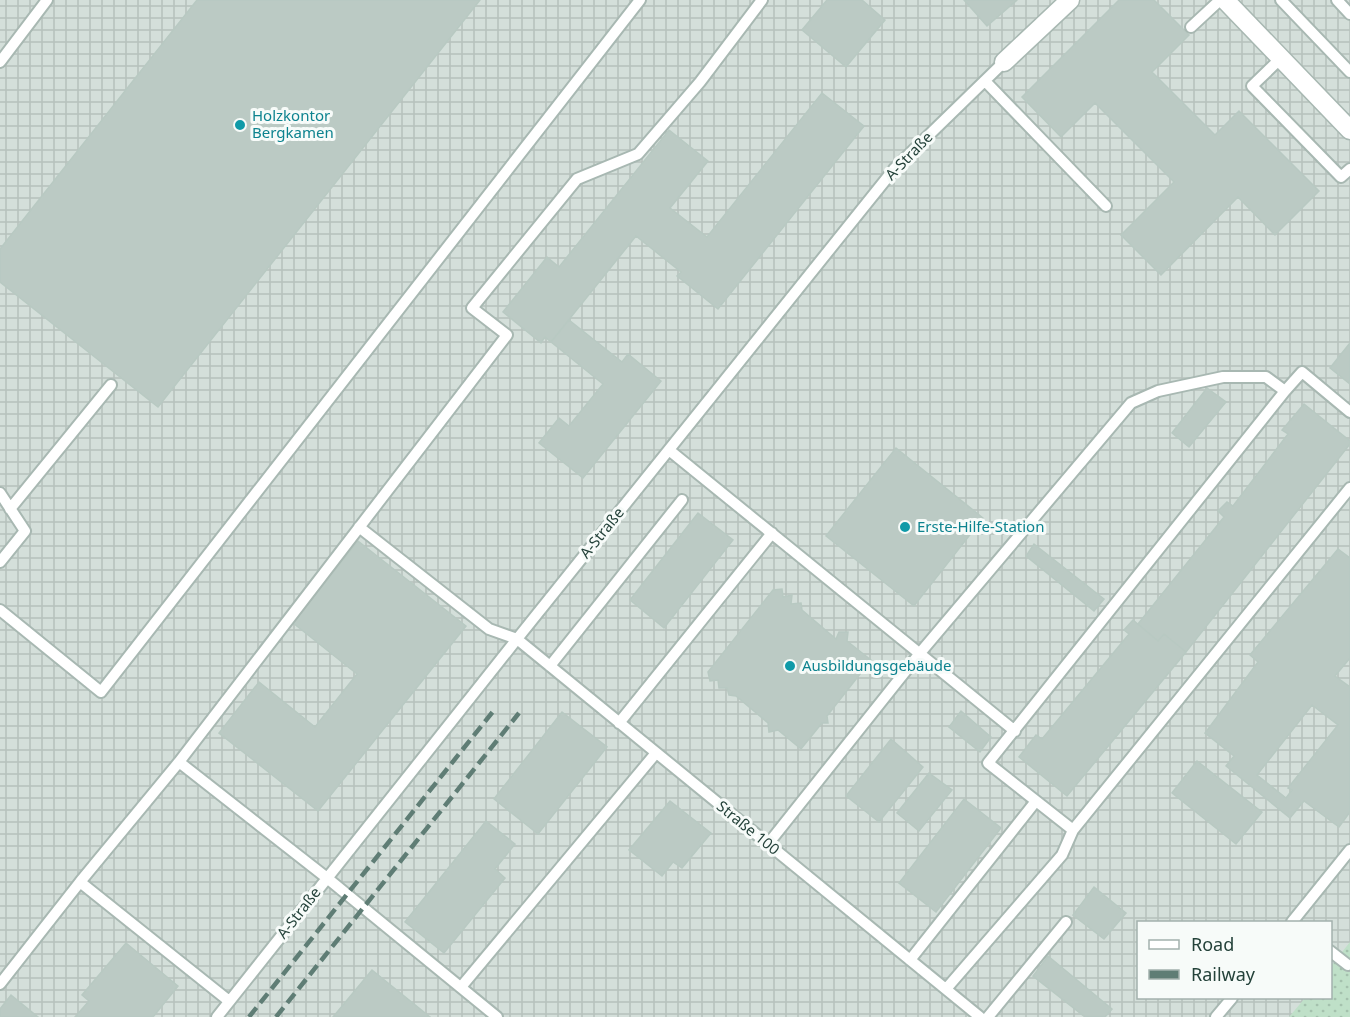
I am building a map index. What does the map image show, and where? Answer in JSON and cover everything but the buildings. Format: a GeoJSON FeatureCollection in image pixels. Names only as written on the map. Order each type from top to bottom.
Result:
{"type":"FeatureCollection","features":[{"type":"Feature","properties":{"kind":"street"},"geometry":{"type":"LineString","coordinates":[[1004,62],[1070,0]]}},
{"type":"Feature","properties":{"kind":"street"},"geometry":{"type":"LineString","coordinates":[[1225,0],[1281,58],[1347,120]]}},
{"type":"Feature","properties":{"kind":"lane"},"geometry":{"type":"LineString","coordinates":[[0,62],[47,0]]}},
{"type":"Feature","properties":{"kind":"lane"},"geometry":{"type":"LineString","coordinates":[[0,609],[101,692],[640,0]]}},
{"type":"Feature","properties":{"kind":"lane"},"geometry":{"type":"LineString","coordinates":[[0,984],[179,762],[507,335],[472,308],[577,179],[638,154],[700,82],[762,0]]}},
{"type":"Feature","properties":{"kind":"lane"},"geometry":{"type":"LineString","coordinates":[[1191,27],[1220,0]]}},
{"type":"Feature","properties":{"kind":"lane"},"geometry":{"type":"LineString","coordinates":[[1281,0],[1350,72]]}},
{"type":"Feature","properties":{"kind":"lane"},"geometry":{"type":"LineString","coordinates":[[1337,0],[1350,14]]}},
{"type":"Feature","properties":{"kind":"lane"},"geometry":{"type":"LineString","coordinates":[[1281,58],[1252,86],[1341,177],[1350,169]]}},
{"type":"Feature","properties":{"kind":"lane","name":"A-Straße"},"geometry":{"type":"LineString","coordinates":[[217,1017],[895,168],[1004,62]]}},
{"type":"Feature","properties":{"kind":"lane"},"geometry":{"type":"LineString","coordinates":[[985,81],[1106,206]]}},
{"type":"Feature","properties":{"kind":"lane"},"geometry":{"type":"LineString","coordinates":[[1073,830],[988,764],[1302,372],[1350,412]]}},
{"type":"Feature","properties":{"kind":"lane"},"geometry":{"type":"LineString","coordinates":[[768,844],[920,653],[1131,403],[1158,391],[1222,377],[1266,377],[1286,391]]}},
{"type":"Feature","properties":{"kind":"lane"},"geometry":{"type":"LineString","coordinates":[[10,509],[111,385]]}},
{"type":"Feature","properties":{"kind":"lane"},"geometry":{"type":"LineString","coordinates":[[669,450],[1015,731]]}},
{"type":"Feature","properties":{"kind":"lane"},"geometry":{"type":"LineString","coordinates":[[946,989],[1062,855],[1073,830],[1350,488]]}},
{"type":"Feature","properties":{"kind":"lane"},"geometry":{"type":"LineString","coordinates":[[0,493],[25,531],[0,562]]}},
{"type":"Feature","properties":{"kind":"lane"},"geometry":{"type":"LineString","coordinates":[[550,666],[682,500]]}},
{"type":"Feature","properties":{"kind":"lane","name":"Straße 100"},"geometry":{"type":"LineString","coordinates":[[359,527],[489,629],[517,639],[980,1017]]}},
{"type":"Feature","properties":{"kind":"lane"},"geometry":{"type":"LineString","coordinates":[[619,723],[772,533]]}},
{"type":"Feature","properties":{"kind":"lane"},"geometry":{"type":"LineString","coordinates":[[461,987],[656,753]]}},
{"type":"Feature","properties":{"kind":"lane"},"geometry":{"type":"LineString","coordinates":[[179,762],[327,878],[497,1017]]}},
{"type":"Feature","properties":{"kind":"lane"},"geometry":{"type":"LineString","coordinates":[[910,960],[1035,801]]}},
{"type":"Feature","properties":{"kind":"lane"},"geometry":{"type":"LineString","coordinates":[[1294,921],[1350,850]]}},
{"type":"Feature","properties":{"kind":"lane"},"geometry":{"type":"LineString","coordinates":[[80,882],[229,1002]]}},
{"type":"Feature","properties":{"kind":"lane"},"geometry":{"type":"LineString","coordinates":[[988,1017],[1066,922]]}},
{"type":"Feature","properties":{"kind":"lane"},"geometry":{"type":"LineString","coordinates":[[1332,953],[1348,965]]}},
{"type":"Feature","properties":{"kind":"lane"},"geometry":{"type":"LineString","coordinates":[[1216,1017],[1231,999]]}},
{"type":"Feature","properties":{"kind":"shaded area"},"geometry":{"type":"Polygon","coordinates":[[[0,0],[1350,0],[1350,1017],[0,1017],[0,0]]]}},
{"type":"Feature","properties":{"kind":"green space"},"geometry":{"type":"Polygon","coordinates":[[[1350,942],[1350,1017],[1289,1017],[1304,999],[1332,999],[1332,965],[1350,942]]]}},
{"type":"Feature","properties":{"kind":"railway"},"geometry":{"type":"LineString","coordinates":[[249,1017],[495,709]]}},
{"type":"Feature","properties":{"kind":"railway"},"geometry":{"type":"LineString","coordinates":[[276,1017],[519,713]]}},
{"type":"Feature","properties":{"kind":"place","name":"Holzkontor Bergkamen"},"geometry":{"type":"Point","coordinates":[240,125]}},
{"type":"Feature","properties":{"kind":"place","name":"Erste-Hilfe-Station"},"geometry":{"type":"Point","coordinates":[905,527]}},
{"type":"Feature","properties":{"kind":"place","name":"Ausbildungsgebäude"},"geometry":{"type":"Point","coordinates":[790,666]}}]}
